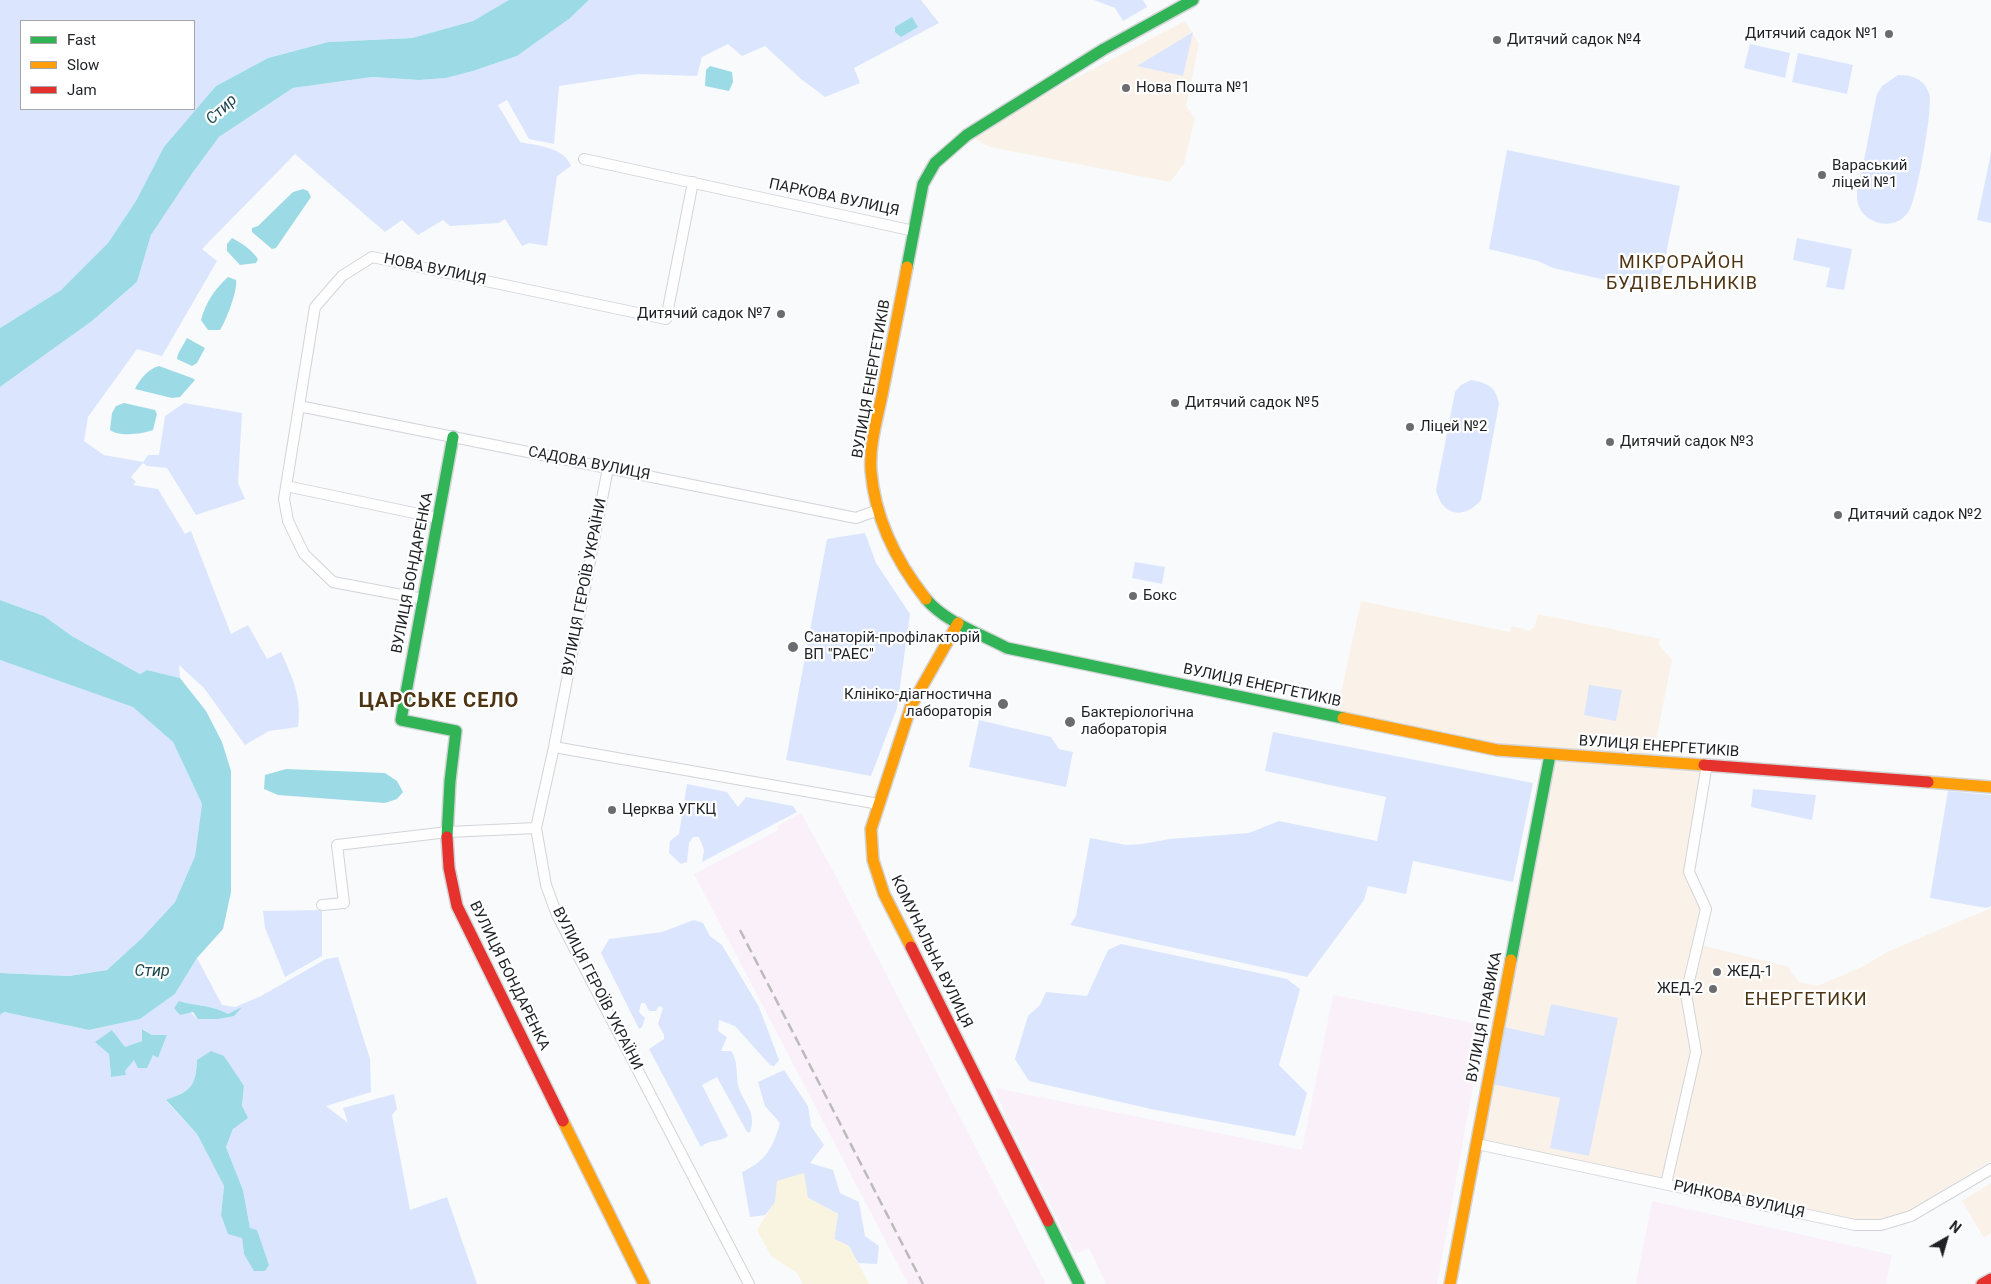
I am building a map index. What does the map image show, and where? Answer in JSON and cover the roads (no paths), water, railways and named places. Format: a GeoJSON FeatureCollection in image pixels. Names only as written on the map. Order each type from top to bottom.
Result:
{"type":"FeatureCollection","features":[{"type":"Feature","properties":{"kind":"street","name":"ПАРКОВА ВУЛИЦЯ"},"geometry":{"type":"LineString","coordinates":[[584,159],[914,231],[923,184],[935,163],[952,147],[967,135],[1104,49],[1193,0]]}},
{"type":"Feature","properties":{"kind":"street","name":"НОВА ВУЛИЦЯ"},"geometry":{"type":"LineString","coordinates":[[423,599],[333,582],[304,554],[288,521],[284,499],[315,307],[342,276],[372,257],[666,319],[693,182]]}},
{"type":"Feature","properties":{"kind":"street","name":"ВУЛИЦЯ ЕНЕРГЕТИКІВ"},"geometry":{"type":"LineString","coordinates":[[914,231],[874,436],[871,470],[878,510],[887,539],[904,571],[932,606],[958,624],[1008,648],[1498,750],[1550,755],[1708,764],[1991,787]]}},
{"type":"Feature","properties":{"kind":"street","name":"САДОВА ВУЛИЦЯ"},"geometry":{"type":"LineString","coordinates":[[299,406],[856,518],[878,510]]}},
{"type":"Feature","properties":{"kind":"street","name":"ВУЛИЦЯ БОНДАРЕНКА"},"geometry":{"type":"LineString","coordinates":[[454,437],[401,720],[456,731],[450,772],[448,866],[457,906],[644,1284]]}},
{"type":"Feature","properties":{"kind":"street","name":"ВУЛИЦЯ ГЕРОЇВ УКРАЇНИ"},"geometry":{"type":"LineString","coordinates":[[608,468],[554,747],[536,828],[546,885],[557,915],[748,1284]]}},
{"type":"Feature","properties":{"kind":"street"},"geometry":{"type":"LineString","coordinates":[[286,486],[438,518]]}},
{"type":"Feature","properties":{"kind":"street","name":"КОМУНАЛЬНА ВУЛИЦЯ"},"geometry":{"type":"LineString","coordinates":[[958,624],[911,706],[871,829],[872,860],[884,894],[1000,1122],[1079,1284]]}},
{"type":"Feature","properties":{"kind":"street"},"geometry":{"type":"LineString","coordinates":[[554,747],[879,804]]}},
{"type":"Feature","properties":{"kind":"street","name":"ВУЛИЦЯ ПРАВИКА"},"geometry":{"type":"LineString","coordinates":[[1450,1284],[1550,755]]}},
{"type":"Feature","properties":{"kind":"street"},"geometry":{"type":"LineString","coordinates":[[1666,1184],[1696,1052],[1686,994],[1706,909],[1689,872],[1708,764]]}},
{"type":"Feature","properties":{"kind":"street"},"geometry":{"type":"LineString","coordinates":[[322,905],[344,903],[337,845],[448,832],[536,828]]}},
{"type":"Feature","properties":{"kind":"street","name":"РИНКОВА ВУЛИЦЯ"},"geometry":{"type":"LineString","coordinates":[[1476,1144],[1855,1225],[1881,1225],[1911,1216],[1991,1169]]}},
{"type":"Feature","properties":{"kind":"street"},"geometry":{"type":"LineString","coordinates":[[1982,1284],[1991,1279]]}},
{"type":"Feature","properties":{"kind":"water","name":"Стир"},"geometry":{"type":"Polygon","coordinates":[[[509,0],[589,0],[569,19],[517,56],[473,71],[446,78],[419,80],[372,77],[293,88],[219,137],[151,235],[137,282],[92,321],[0,387],[0,328],[61,290],[108,243],[136,201],[164,147],[216,86],[268,58],[328,42],[412,38],[473,21],[509,0]]]}},
{"type":"Feature","properties":{"kind":"water"},"geometry":{"type":"Polygon","coordinates":[[[912,17],[918,27],[901,37],[895,32],[895,27],[912,17]]]}},
{"type":"Feature","properties":{"kind":"water"},"geometry":{"type":"Polygon","coordinates":[[[710,66],[732,72],[733,82],[729,91],[705,86],[706,70],[710,66]]]}},
{"type":"Feature","properties":{"kind":"water"},"geometry":{"type":"Polygon","coordinates":[[[303,189],[308,191],[311,197],[276,248],[272,249],[252,232],[252,228],[258,226],[293,192],[303,189]]]}},
{"type":"Feature","properties":{"kind":"water"},"geometry":{"type":"Polygon","coordinates":[[[232,238],[243,244],[253,253],[258,259],[256,263],[240,265],[227,251],[227,244],[232,238]]]}},
{"type":"Feature","properties":{"kind":"water"},"geometry":{"type":"Polygon","coordinates":[[[228,277],[236,280],[236,285],[228,313],[220,330],[208,330],[201,320],[205,308],[211,297],[228,277]]]}},
{"type":"Feature","properties":{"kind":"water"},"geometry":{"type":"Polygon","coordinates":[[[187,338],[205,348],[197,363],[192,366],[177,359],[187,338]]]}},
{"type":"Feature","properties":{"kind":"water"},"geometry":{"type":"Polygon","coordinates":[[[159,366],[195,380],[180,397],[172,398],[135,389],[145,375],[159,366]]]}},
{"type":"Feature","properties":{"kind":"water"},"geometry":{"type":"Polygon","coordinates":[[[124,403],[155,410],[157,414],[153,430],[137,434],[119,434],[110,430],[112,413],[116,406],[124,403]]]}},
{"type":"Feature","properties":{"kind":"water","name":"Стир"},"geometry":{"type":"Polygon","coordinates":[[[0,600],[44,616],[72,636],[140,674],[147,670],[180,678],[206,711],[222,742],[231,771],[231,892],[223,929],[197,958],[175,994],[140,1019],[89,1030],[4,1012],[0,1015],[0,973],[69,976],[107,970],[142,938],[175,902],[195,856],[202,804],[173,742],[133,707],[0,660],[0,600]]]}},
{"type":"Feature","properties":{"kind":"water"},"geometry":{"type":"Polygon","coordinates":[[[286,769],[385,773],[397,781],[403,792],[397,799],[385,803],[278,795],[264,789],[265,775],[286,769]]]}},
{"type":"Feature","properties":{"kind":"water"},"geometry":{"type":"Polygon","coordinates":[[[179,1001],[210,1007],[228,1014],[242,1007],[234,1016],[218,1019],[198,1019],[193,1012],[180,1015],[174,1008],[179,1001]]]}},
{"type":"Feature","properties":{"kind":"water"},"geometry":{"type":"Polygon","coordinates":[[[142,1029],[152,1035],[167,1035],[158,1058],[153,1055],[147,1068],[138,1068],[134,1060],[125,1071],[126,1075],[111,1077],[109,1054],[95,1042],[112,1030],[125,1047],[142,1041],[142,1029]]]}},
{"type":"Feature","properties":{"kind":"water"},"geometry":{"type":"Polygon","coordinates":[[[211,1051],[224,1056],[244,1086],[242,1106],[248,1118],[233,1129],[226,1147],[243,1190],[250,1228],[257,1230],[269,1265],[265,1271],[254,1271],[244,1254],[242,1238],[228,1234],[221,1215],[224,1186],[197,1134],[166,1100],[181,1094],[190,1087],[195,1076],[197,1060],[211,1051]]]}},
{"type":"Feature","properties":{"kind":"railway"},"geometry":{"type":"LineString","coordinates":[[740,930],[923,1284]]}},
{"type":"Feature","properties":{"kind":"place","name":"Дитячий садок №1"},"geometry":{"type":"Point","coordinates":[1889,34]}},
{"type":"Feature","properties":{"kind":"place","name":"Дитячий садок №4"},"geometry":{"type":"Point","coordinates":[1497,40]}},
{"type":"Feature","properties":{"kind":"place","name":"Нова Пошта №1"},"geometry":{"type":"Point","coordinates":[1126,88]}},
{"type":"Feature","properties":{"kind":"place","name":"Вараський ліцей №1"},"geometry":{"type":"Point","coordinates":[1822,175]}},
{"type":"Feature","properties":{"kind":"place","name":"Дитячий садок №7"},"geometry":{"type":"Point","coordinates":[781,314]}},
{"type":"Feature","properties":{"kind":"place","name":"Дитячий садок №5"},"geometry":{"type":"Point","coordinates":[1175,403]}},
{"type":"Feature","properties":{"kind":"place","name":"Ліцей №2"},"geometry":{"type":"Point","coordinates":[1410,427]}},
{"type":"Feature","properties":{"kind":"place","name":"Дитячий садок №3"},"geometry":{"type":"Point","coordinates":[1610,442]}},
{"type":"Feature","properties":{"kind":"place","name":"Дитячий садок №2"},"geometry":{"type":"Point","coordinates":[1838,515]}},
{"type":"Feature","properties":{"kind":"place","name":"Бокс"},"geometry":{"type":"Point","coordinates":[1133,596]}},
{"type":"Feature","properties":{"kind":"place","name":"Санаторій-профілакторій ВП \"РАЕС\""},"geometry":{"type":"Point","coordinates":[793,647]}},
{"type":"Feature","properties":{"kind":"place","name":"Клініко-діагностична лабораторія"},"geometry":{"type":"Point","coordinates":[1003,704]}},
{"type":"Feature","properties":{"kind":"place","name":"Бактеріологічна лабораторія"},"geometry":{"type":"Point","coordinates":[1070,722]}},
{"type":"Feature","properties":{"kind":"place","name":"Церква УГКЦ"},"geometry":{"type":"Point","coordinates":[612,810]}},
{"type":"Feature","properties":{"kind":"place","name":"ЖЕД-1"},"geometry":{"type":"Point","coordinates":[1717,972]}},
{"type":"Feature","properties":{"kind":"place","name":"ЖЕД-2"},"geometry":{"type":"Point","coordinates":[1713,989]}},
{"type":"Feature","properties":{"kind":"district","name":"МІКРОРАЙОН БУДІВЕЛЬНИКІВ"},"geometry":{"type":"Point","coordinates":[1682,273]}},
{"type":"Feature","properties":{"kind":"district","name":"ЦАРСЬКЕ СЕЛО"},"geometry":{"type":"Point","coordinates":[439,702]}},
{"type":"Feature","properties":{"kind":"district","name":"ЕНЕРГЕТИКИ"},"geometry":{"type":"Point","coordinates":[1806,1000]}}]}
